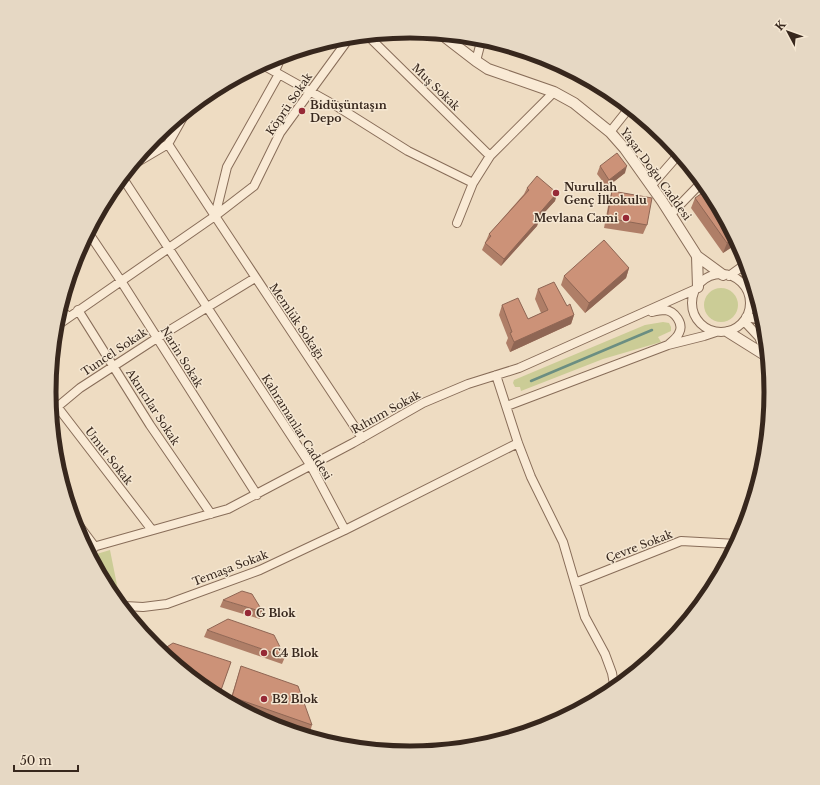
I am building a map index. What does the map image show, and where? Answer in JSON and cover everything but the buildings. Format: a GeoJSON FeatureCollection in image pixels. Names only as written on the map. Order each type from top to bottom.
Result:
{"type":"FeatureCollection","features":[{"type":"Feature","properties":{"kind":"street","name":"Muş Sokak"},"geometry":{"type":"LineString","coordinates":[[372,40],[490,156]]}},
{"type":"Feature","properties":{"kind":"street","name":"Yaşar Doğu Caddesi"},"geometry":{"type":"LineString","coordinates":[[449,40],[488,69],[554,92],[574,102],[610,132],[671,214],[697,256]]}},
{"type":"Feature","properties":{"kind":"street","name":"Köprü Sokak"},"geometry":{"type":"LineString","coordinates":[[62,321],[215,216],[254,186],[280,134],[345,44]]}},
{"type":"Feature","properties":{"kind":"street"},"geometry":{"type":"LineString","coordinates":[[476,61],[480,45]]}},
{"type":"Feature","properties":{"kind":"street"},"geometry":{"type":"LineString","coordinates":[[215,216],[227,167],[277,73],[280,63]]}},
{"type":"Feature","properties":{"kind":"street"},"geometry":{"type":"LineString","coordinates":[[268,68],[338,107],[408,151],[473,183]]}},
{"type":"Feature","properties":{"kind":"street"},"geometry":{"type":"LineString","coordinates":[[457,223],[473,183],[490,156],[554,92]]}},
{"type":"Feature","properties":{"kind":"street"},"geometry":{"type":"LineString","coordinates":[[610,132],[627,112]]}},
{"type":"Feature","properties":{"kind":"street"},"geometry":{"type":"LineString","coordinates":[[144,158],[168,144],[180,123]]}},
{"type":"Feature","properties":{"kind":"street","name":"Memlük Sokağı"},"geometry":{"type":"LineString","coordinates":[[168,144],[362,438]]}},
{"type":"Feature","properties":{"kind":"street"},"geometry":{"type":"LineString","coordinates":[[651,186],[676,158]]}},
{"type":"Feature","properties":{"kind":"street","name":"Kahramanlar Caddesi"},"geometry":{"type":"LineString","coordinates":[[125,182],[311,466],[345,530]]}},
{"type":"Feature","properties":{"kind":"street"},"geometry":{"type":"LineString","coordinates":[[671,214],[698,186]]}},
{"type":"Feature","properties":{"kind":"street","name":"Narin Sokak"},"geometry":{"type":"LineString","coordinates":[[91,237],[121,281],[256,495]]}},
{"type":"Feature","properties":{"kind":"street"},"geometry":{"type":"LineString","coordinates":[[697,256],[726,275],[739,280],[745,286],[750,303],[749,313],[737,328],[728,332],[716,332],[709,330],[701,324],[695,316],[693,298],[697,288],[697,256]]}},
{"type":"Feature","properties":{"kind":"street"},"geometry":{"type":"LineString","coordinates":[[697,288],[707,278],[715,275],[726,275],[741,266]]}},
{"type":"Feature","properties":{"kind":"street","name":"Tuncel Sokak"},"geometry":{"type":"LineString","coordinates":[[57,407],[80,388],[206,307],[255,278]]}},
{"type":"Feature","properties":{"kind":"street","name":"Rıhtım Sokak"},"geometry":{"type":"LineString","coordinates":[[91,547],[228,509],[311,466],[423,403],[468,384],[519,368],[697,288]]}},
{"type":"Feature","properties":{"kind":"street","name":"Akıncılar Sokak"},"geometry":{"type":"LineString","coordinates":[[78,310],[150,425],[211,514]]}},
{"type":"Feature","properties":{"kind":"street"},"geometry":{"type":"LineString","coordinates":[[644,313],[665,310],[673,313],[679,321],[681,330],[679,335],[668,345]]}},
{"type":"Feature","properties":{"kind":"street"},"geometry":{"type":"LineString","coordinates":[[65,313],[68,317]]}},
{"type":"Feature","properties":{"kind":"street"},"geometry":{"type":"LineString","coordinates":[[745,319],[757,320]]}},
{"type":"Feature","properties":{"kind":"street"},"geometry":{"type":"LineString","coordinates":[[745,319],[760,340]]}},
{"type":"Feature","properties":{"kind":"street"},"geometry":{"type":"LineString","coordinates":[[507,406],[668,345],[716,332]]}},
{"type":"Feature","properties":{"kind":"street"},"geometry":{"type":"LineString","coordinates":[[728,332],[762,353]]}},
{"type":"Feature","properties":{"kind":"street"},"geometry":{"type":"LineString","coordinates":[[496,375],[518,443],[535,484],[563,542],[585,617],[605,654],[614,682]]}},
{"type":"Feature","properties":{"kind":"street","name":"Umut Sokak"},"geometry":{"type":"LineString","coordinates":[[57,407],[152,530]]}},
{"type":"Feature","properties":{"kind":"street"},"geometry":{"type":"LineString","coordinates":[[345,530],[518,443]]}},
{"type":"Feature","properties":{"kind":"street","name":"Temaşa Sokak"},"geometry":{"type":"LineString","coordinates":[[128,606],[143,607],[167,604],[260,570],[345,530]]}},
{"type":"Feature","properties":{"kind":"street"},"geometry":{"type":"LineString","coordinates":[[83,531],[95,546]]}},
{"type":"Feature","properties":{"kind":"street","name":"Çevre Sokak"},"geometry":{"type":"LineString","coordinates":[[575,583],[681,541],[731,544]]}},
{"type":"Feature","properties":{"kind":"green space"},"geometry":{"type":"Polygon","coordinates":[[[718,288],[724,288],[728,289],[735,295],[738,305],[737,312],[731,319],[724,322],[718,322],[714,321],[707,315],[704,308],[704,302],[705,298],[711,291],[718,288]]]}},
{"type":"Feature","properties":{"kind":"green space"},"geometry":{"type":"Polygon","coordinates":[[[663,322],[669,323],[671,331],[658,337],[661,342],[603,359],[521,391],[520,387],[515,387],[513,383],[514,380],[645,325],[663,322]]]}},
{"type":"Feature","properties":{"kind":"green space"},"geometry":{"type":"Polygon","coordinates":[[[110,550],[119,594],[103,570],[95,555],[110,550]]]}},
{"type":"Feature","properties":{"kind":"waterway"},"geometry":{"type":"LineString","coordinates":[[531,381],[652,330]]}},
{"type":"Feature","properties":{"kind":"place","name":"Bidüşüntaşın Depo"},"geometry":{"type":"Point","coordinates":[302,111]}},
{"type":"Feature","properties":{"kind":"place","name":"Nurullah Genç İlkokulu"},"geometry":{"type":"Point","coordinates":[556,193]}},
{"type":"Feature","properties":{"kind":"place","name":"Mevlana Cami"},"geometry":{"type":"Point","coordinates":[626,218]}},
{"type":"Feature","properties":{"kind":"place","name":"G Blok"},"geometry":{"type":"Point","coordinates":[248,613]}},
{"type":"Feature","properties":{"kind":"place","name":"C4 Blok"},"geometry":{"type":"Point","coordinates":[264,653]}},
{"type":"Feature","properties":{"kind":"place","name":"B2 Blok"},"geometry":{"type":"Point","coordinates":[264,699]}}]}
